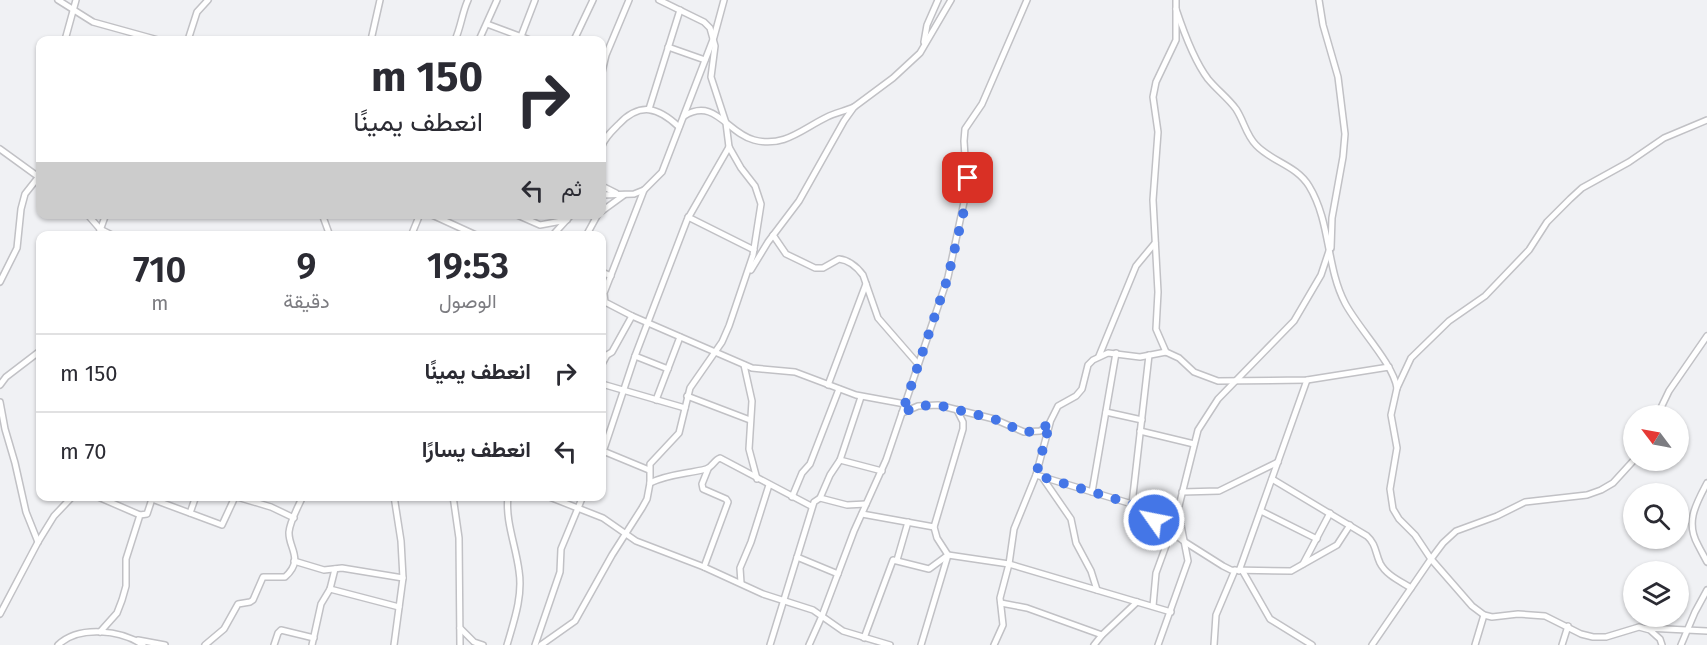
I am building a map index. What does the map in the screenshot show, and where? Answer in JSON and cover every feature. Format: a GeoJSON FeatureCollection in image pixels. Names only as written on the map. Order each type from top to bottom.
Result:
{"type":"FeatureCollection","features":[{"type":"Feature","properties":{"kind":"street"},"geometry":{"type":"LineString","coordinates":[[58,0],[93,22],[144,36]]}},
{"type":"Feature","properties":{"kind":"street"},"geometry":{"type":"LineString","coordinates":[[66,36],[75,0]]}},
{"type":"Feature","properties":{"kind":"street"},"geometry":{"type":"LineString","coordinates":[[189,36],[197,12],[208,0]]}},
{"type":"Feature","properties":{"kind":"street"},"geometry":{"type":"LineString","coordinates":[[372,36],[380,0]]}},
{"type":"Feature","properties":{"kind":"street"},"geometry":{"type":"LineString","coordinates":[[457,36],[468,0]]}},
{"type":"Feature","properties":{"kind":"street"},"geometry":{"type":"LineString","coordinates":[[481,36],[497,0]]}},
{"type":"Feature","properties":{"kind":"street"},"geometry":{"type":"LineString","coordinates":[[521,36],[535,0]]}},
{"type":"Feature","properties":{"kind":"street"},"geometry":{"type":"LineString","coordinates":[[576,36],[592,0]]}},
{"type":"Feature","properties":{"kind":"street"},"geometry":{"type":"LineString","coordinates":[[606,55],[629,0]]}},
{"type":"Feature","properties":{"kind":"street"},"geometry":{"type":"LineString","coordinates":[[541,645],[575,621],[647,499],[650,483],[649,470],[653,459],[679,433],[687,396],[693,382],[715,352],[729,326],[754,250],[760,216],[759,194],[729,147],[726,123],[711,77],[714,37],[704,22],[661,0]]}},
{"type":"Feature","properties":{"kind":"street"},"geometry":{"type":"LineString","coordinates":[[606,288],[645,190],[662,172],[714,37],[724,0]]}},
{"type":"Feature","properties":{"kind":"street"},"geometry":{"type":"LineString","coordinates":[[924,44],[927,25],[938,0]]}},
{"type":"Feature","properties":{"kind":"street"},"geometry":{"type":"LineString","coordinates":[[683,117],[690,112],[704,110],[713,112],[738,133],[755,141],[782,141],[796,136],[829,116],[854,107],[893,78],[920,53],[951,0]]}},
{"type":"Feature","properties":{"kind":"street"},"geometry":{"type":"LineString","coordinates":[[809,645],[866,504],[882,471],[948,277],[966,202],[968,178],[964,135],[982,104],[1027,0]]}},
{"type":"Feature","properties":{"kind":"street"},"geometry":{"type":"LineString","coordinates":[[1166,352],[1156,329],[1158,292],[1153,200],[1158,132],[1153,97],[1156,82],[1176,40],[1176,0]]}},
{"type":"Feature","properties":{"kind":"street"},"geometry":{"type":"LineString","coordinates":[[1319,0],[1323,25],[1338,77],[1345,134],[1332,218],[1331,259]]}},
{"type":"Feature","properties":{"kind":"street"},"geometry":{"type":"LineString","coordinates":[[1176,9],[1201,68],[1208,79],[1238,111],[1250,138],[1263,151],[1296,170],[1309,186],[1322,217],[1335,278],[1346,305],[1389,367],[1397,388]]}},
{"type":"Feature","properties":{"kind":"street"},"geometry":{"type":"LineString","coordinates":[[649,110],[680,10]]}},
{"type":"Feature","properties":{"kind":"street"},"geometry":{"type":"LineString","coordinates":[[487,24],[513,36]]}},
{"type":"Feature","properties":{"kind":"street"},"geometry":{"type":"LineString","coordinates":[[668,47],[705,60]]}},
{"type":"Feature","properties":{"kind":"street"},"geometry":{"type":"LineString","coordinates":[[742,288],[773,235],[799,201],[826,150],[854,107]]}},
{"type":"Feature","properties":{"kind":"street"},"geometry":{"type":"LineString","coordinates":[[606,139],[624,119],[636,110],[649,110],[672,120],[679,127]]}},
{"type":"Feature","properties":{"kind":"street"},"geometry":{"type":"LineString","coordinates":[[1707,120],[1664,138],[1576,193],[1552,217],[1529,250],[1485,296],[1455,316],[1416,352],[1404,370],[1397,388],[1392,415],[1397,448],[1390,489],[1391,504],[1395,514],[1415,535],[1431,559],[1472,606],[1485,615],[1545,616],[1581,634],[1593,637],[1606,637],[1639,627],[1707,632]]}},
{"type":"Feature","properties":{"kind":"street"},"geometry":{"type":"LineString","coordinates":[[606,442],[647,323],[688,217],[729,147]]}},
{"type":"Feature","properties":{"kind":"street"},"geometry":{"type":"LineString","coordinates":[[0,149],[36,174]]}},
{"type":"Feature","properties":{"kind":"street"},"geometry":{"type":"LineString","coordinates":[[0,282],[17,248],[21,208],[25,194],[36,182]]}},
{"type":"Feature","properties":{"kind":"street"},"geometry":{"type":"LineString","coordinates":[[606,188],[622,194]]}},
{"type":"Feature","properties":{"kind":"street"},"geometry":{"type":"LineString","coordinates":[[606,195],[634,194],[645,190]]}},
{"type":"Feature","properties":{"kind":"street"},"geometry":{"type":"LineString","coordinates":[[606,208],[622,194]]}},
{"type":"Feature","properties":{"kind":"street"},"geometry":{"type":"LineString","coordinates":[[688,217],[754,250]]}},
{"type":"Feature","properties":{"kind":"street"},"geometry":{"type":"LineString","coordinates":[[91,219],[104,231]]}},
{"type":"Feature","properties":{"kind":"street"},"geometry":{"type":"LineString","coordinates":[[100,229],[104,219]]}},
{"type":"Feature","properties":{"kind":"street"},"geometry":{"type":"LineString","coordinates":[[441,219],[467,231]]}},
{"type":"Feature","properties":{"kind":"street"},"geometry":{"type":"LineString","coordinates":[[526,219],[540,225],[567,220]]}},
{"type":"Feature","properties":{"kind":"street"},"geometry":{"type":"LineString","coordinates":[[557,231],[567,220]]}},
{"type":"Feature","properties":{"kind":"street"},"geometry":{"type":"LineString","coordinates":[[773,235],[786,254],[815,268],[823,268],[839,260],[848,261],[858,269],[878,318],[918,364]]}},
{"type":"Feature","properties":{"kind":"street"},"geometry":{"type":"LineString","coordinates":[[994,645],[1003,625],[1001,594],[1016,521],[1039,476],[1050,422],[1058,406],[1076,396],[1082,389],[1088,365],[1099,356],[1136,266],[1155,243]]}},
{"type":"Feature","properties":{"kind":"street"},"geometry":{"type":"LineString","coordinates":[[1158,645],[1188,561],[1178,517],[1198,430],[1210,409],[1294,321],[1321,275],[1329,249]]}},
{"type":"Feature","properties":{"kind":"street"},"geometry":{"type":"LineString","coordinates":[[606,274],[611,276]]}},
{"type":"Feature","properties":{"kind":"street"},"geometry":{"type":"LineString","coordinates":[[828,385],[866,284]]}},
{"type":"Feature","properties":{"kind":"street"},"geometry":{"type":"LineString","coordinates":[[606,303],[744,365],[795,372],[861,397],[905,404]]}},
{"type":"Feature","properties":{"kind":"street"},"geometry":{"type":"LineString","coordinates":[[606,354],[612,352],[632,316]]}},
{"type":"Feature","properties":{"kind":"street"},"geometry":{"type":"LineString","coordinates":[[1662,405],[1669,391],[1707,336]]}},
{"type":"Feature","properties":{"kind":"street"},"geometry":{"type":"LineString","coordinates":[[656,400],[680,337]]}},
{"type":"Feature","properties":{"kind":"street"},"geometry":{"type":"LineString","coordinates":[[1099,356],[1116,353],[1135,357],[1166,352],[1173,354],[1194,372],[1218,381],[1307,380],[1389,367]]}},
{"type":"Feature","properties":{"kind":"street"},"geometry":{"type":"LineString","coordinates":[[1092,492],[1116,353]]}},
{"type":"Feature","properties":{"kind":"street"},"geometry":{"type":"LineString","coordinates":[[0,385],[6,377],[36,355]]}},
{"type":"Feature","properties":{"kind":"street"},"geometry":{"type":"LineString","coordinates":[[1132,504],[1149,355]]}},
{"type":"Feature","properties":{"kind":"street"},"geometry":{"type":"LineString","coordinates":[[635,356],[668,369]]}},
{"type":"Feature","properties":{"kind":"street"},"geometry":{"type":"LineString","coordinates":[[29,361],[36,358]]}},
{"type":"Feature","properties":{"kind":"street"},"geometry":{"type":"LineString","coordinates":[[744,365],[751,391],[749,449],[757,479]]}},
{"type":"Feature","properties":{"kind":"street"},"geometry":{"type":"LineString","coordinates":[[1214,645],[1216,615],[1239,570],[1307,380]]}},
{"type":"Feature","properties":{"kind":"street"},"geometry":{"type":"LineString","coordinates":[[606,385],[685,408]]}},
{"type":"Feature","properties":{"kind":"street"},"geometry":{"type":"LineString","coordinates":[[792,496],[802,473],[810,464],[839,389]]}},
{"type":"Feature","properties":{"kind":"street"},"geometry":{"type":"LineString","coordinates":[[687,396],[750,420]]}},
{"type":"Feature","properties":{"kind":"street"},"geometry":{"type":"LineString","coordinates":[[770,645],[811,506],[820,498],[830,475],[840,460],[861,397]]}},
{"type":"Feature","properties":{"kind":"street"},"geometry":{"type":"LineString","coordinates":[[0,402],[26,513],[38,542]]}},
{"type":"Feature","properties":{"kind":"street"},"geometry":{"type":"LineString","coordinates":[[902,413],[927,404],[994,419],[1024,432],[1040,431],[1050,422]]}},
{"type":"Feature","properties":{"kind":"street"},"geometry":{"type":"LineString","coordinates":[[921,645],[948,555],[937,538],[934,527],[963,429],[963,422],[957,410]]}},
{"type":"Feature","properties":{"kind":"street"},"geometry":{"type":"LineString","coordinates":[[1106,412],[1142,420]]}},
{"type":"Feature","properties":{"kind":"street"},"geometry":{"type":"LineString","coordinates":[[1140,431],[1194,444]]}},
{"type":"Feature","properties":{"kind":"street"},"geometry":{"type":"LineString","coordinates":[[606,454],[649,470]]}},
{"type":"Feature","properties":{"kind":"street"},"geometry":{"type":"LineString","coordinates":[[704,567],[729,502],[703,489],[702,484],[708,469],[716,459],[720,458],[811,506]]}},
{"type":"Feature","properties":{"kind":"street"},"geometry":{"type":"LineString","coordinates":[[840,460],[882,471]]}},
{"type":"Feature","properties":{"kind":"street"},"geometry":{"type":"LineString","coordinates":[[1182,492],[1220,491],[1278,462]]}},
{"type":"Feature","properties":{"kind":"street"},"geometry":{"type":"LineString","coordinates":[[650,483],[663,477],[708,469]]}},
{"type":"Feature","properties":{"kind":"street"},"geometry":{"type":"LineString","coordinates":[[1372,645],[1449,536],[1462,528],[1497,516],[1525,502],[1587,495],[1601,490],[1625,471]]}},
{"type":"Feature","properties":{"kind":"street"},"geometry":{"type":"LineString","coordinates":[[1039,476],[1132,504],[1223,566],[1239,570],[1285,572],[1303,566],[1336,545],[1350,525]]}},
{"type":"Feature","properties":{"kind":"street"},"geometry":{"type":"LineString","coordinates":[[1039,476],[1071,519],[1076,543],[1091,571],[1097,590]]}},
{"type":"Feature","properties":{"kind":"street"},"geometry":{"type":"LineString","coordinates":[[1272,479],[1372,540],[1385,571],[1411,588]]}},
{"type":"Feature","properties":{"kind":"street"},"geometry":{"type":"LineString","coordinates":[[1707,483],[1692,512],[1692,525],[1696,543],[1707,562]]}},
{"type":"Feature","properties":{"kind":"street"},"geometry":{"type":"LineString","coordinates":[[741,583],[740,568],[751,542],[769,485]]}},
{"type":"Feature","properties":{"kind":"street"},"geometry":{"type":"LineString","coordinates":[[820,498],[847,505],[866,504]]}},
{"type":"Feature","properties":{"kind":"street"},"geometry":{"type":"LineString","coordinates":[[0,614],[38,542],[54,516],[68,501]]}},
{"type":"Feature","properties":{"kind":"street"},"geometry":{"type":"LineString","coordinates":[[108,501],[140,515],[147,514],[151,501]]}},
{"type":"Feature","properties":{"kind":"street"},"geometry":{"type":"LineString","coordinates":[[160,501],[222,525],[233,501]]}},
{"type":"Feature","properties":{"kind":"street"},"geometry":{"type":"LineString","coordinates":[[190,513],[194,501]]}},
{"type":"Feature","properties":{"kind":"street"},"geometry":{"type":"LineString","coordinates":[[261,501],[294,518]]}},
{"type":"Feature","properties":{"kind":"street"},"geometry":{"type":"LineString","coordinates":[[205,645],[224,629],[238,603],[253,600],[263,577],[285,577],[289,573],[295,552],[289,532],[301,501]]}},
{"type":"Feature","properties":{"kind":"street"},"geometry":{"type":"LineString","coordinates":[[394,645],[403,578],[401,541],[395,501]]}},
{"type":"Feature","properties":{"kind":"street"},"geometry":{"type":"LineString","coordinates":[[454,501],[459,538],[460,645]]}},
{"type":"Feature","properties":{"kind":"street"},"geometry":{"type":"LineString","coordinates":[[507,645],[519,599],[520,583],[507,514],[508,501]]}},
{"type":"Feature","properties":{"kind":"street"},"geometry":{"type":"LineString","coordinates":[[560,501],[603,518],[625,535],[784,601],[813,610],[843,631],[890,645]]}},
{"type":"Feature","properties":{"kind":"street"},"geometry":{"type":"LineString","coordinates":[[535,645],[560,572],[561,549],[580,501]]}},
{"type":"Feature","properties":{"kind":"street"},"geometry":{"type":"LineString","coordinates":[[1261,511],[1317,539]]}},
{"type":"Feature","properties":{"kind":"street"},"geometry":{"type":"LineString","coordinates":[[1303,566],[1330,513]]}},
{"type":"Feature","properties":{"kind":"street"},"geometry":{"type":"LineString","coordinates":[[862,514],[934,527]]}},
{"type":"Feature","properties":{"kind":"street"},"geometry":{"type":"LineString","coordinates":[[100,632],[117,613],[122,600],[126,586],[126,559],[140,515]]}},
{"type":"Feature","properties":{"kind":"street"},"geometry":{"type":"LineString","coordinates":[[897,560],[908,522]]}},
{"type":"Feature","properties":{"kind":"street"},"geometry":{"type":"LineString","coordinates":[[1153,606],[1156,573],[1171,532]]}},
{"type":"Feature","properties":{"kind":"street"},"geometry":{"type":"LineString","coordinates":[[864,638],[891,562],[897,560],[929,570],[948,555],[1009,564],[1171,612]]}},
{"type":"Feature","properties":{"kind":"street"},"geometry":{"type":"LineString","coordinates":[[797,557],[838,573]]}},
{"type":"Feature","properties":{"kind":"street"},"geometry":{"type":"LineString","coordinates":[[294,561],[318,569],[342,568],[403,578]]}},
{"type":"Feature","properties":{"kind":"street"},"geometry":{"type":"LineString","coordinates":[[312,645],[321,604],[330,589],[335,569]]}},
{"type":"Feature","properties":{"kind":"street"},"geometry":{"type":"LineString","coordinates":[[1239,570],[1270,619],[1312,645]]}},
{"type":"Feature","properties":{"kind":"street"},"geometry":{"type":"LineString","coordinates":[[330,589],[399,607]]}},
{"type":"Feature","properties":{"kind":"street"},"geometry":{"type":"LineString","coordinates":[[1681,645],[1707,590]]}},
{"type":"Feature","properties":{"kind":"street"},"geometry":{"type":"LineString","coordinates":[[1094,645],[1137,602]]}},
{"type":"Feature","properties":{"kind":"street"},"geometry":{"type":"LineString","coordinates":[[1001,603],[1027,608],[1102,635]]}},
{"type":"Feature","properties":{"kind":"street"},"geometry":{"type":"LineString","coordinates":[[1475,645],[1485,615]]}},
{"type":"Feature","properties":{"kind":"street"},"geometry":{"type":"LineString","coordinates":[[1562,645],[1568,626]]}},
{"type":"Feature","properties":{"kind":"street"},"geometry":{"type":"LineString","coordinates":[[1639,627],[1650,630],[1660,639],[1662,645]]}},
{"type":"Feature","properties":{"kind":"street"},"geometry":{"type":"LineString","coordinates":[[460,628],[474,642],[483,645]]}},
{"type":"Feature","properties":{"kind":"street"},"geometry":{"type":"LineString","coordinates":[[274,645],[281,630],[314,638]]}},
{"type":"Feature","properties":{"kind":"street"},"geometry":{"type":"LineString","coordinates":[[58,645],[74,636],[100,632],[116,632],[135,639],[165,645]]}},
{"type":"Feature","properties":{"kind":"street"},"geometry":{"type":"LineString","coordinates":[[1300,645],[1302,638]]}},
{"type":"Feature","properties":{"kind":"street"},"geometry":{"type":"LineString","coordinates":[[135,639],[143,645]]}},
{"type":"Feature","properties":{"kind":"route"},"geometry":{"type":"LineString","coordinates":[[968,178],[966,202],[948,277],[902,413],[927,404],[938,405],[994,419],[1018,430],[1032,433],[1040,431],[1050,422],[1036,475],[1132,504],[1154,520]]}}]}
